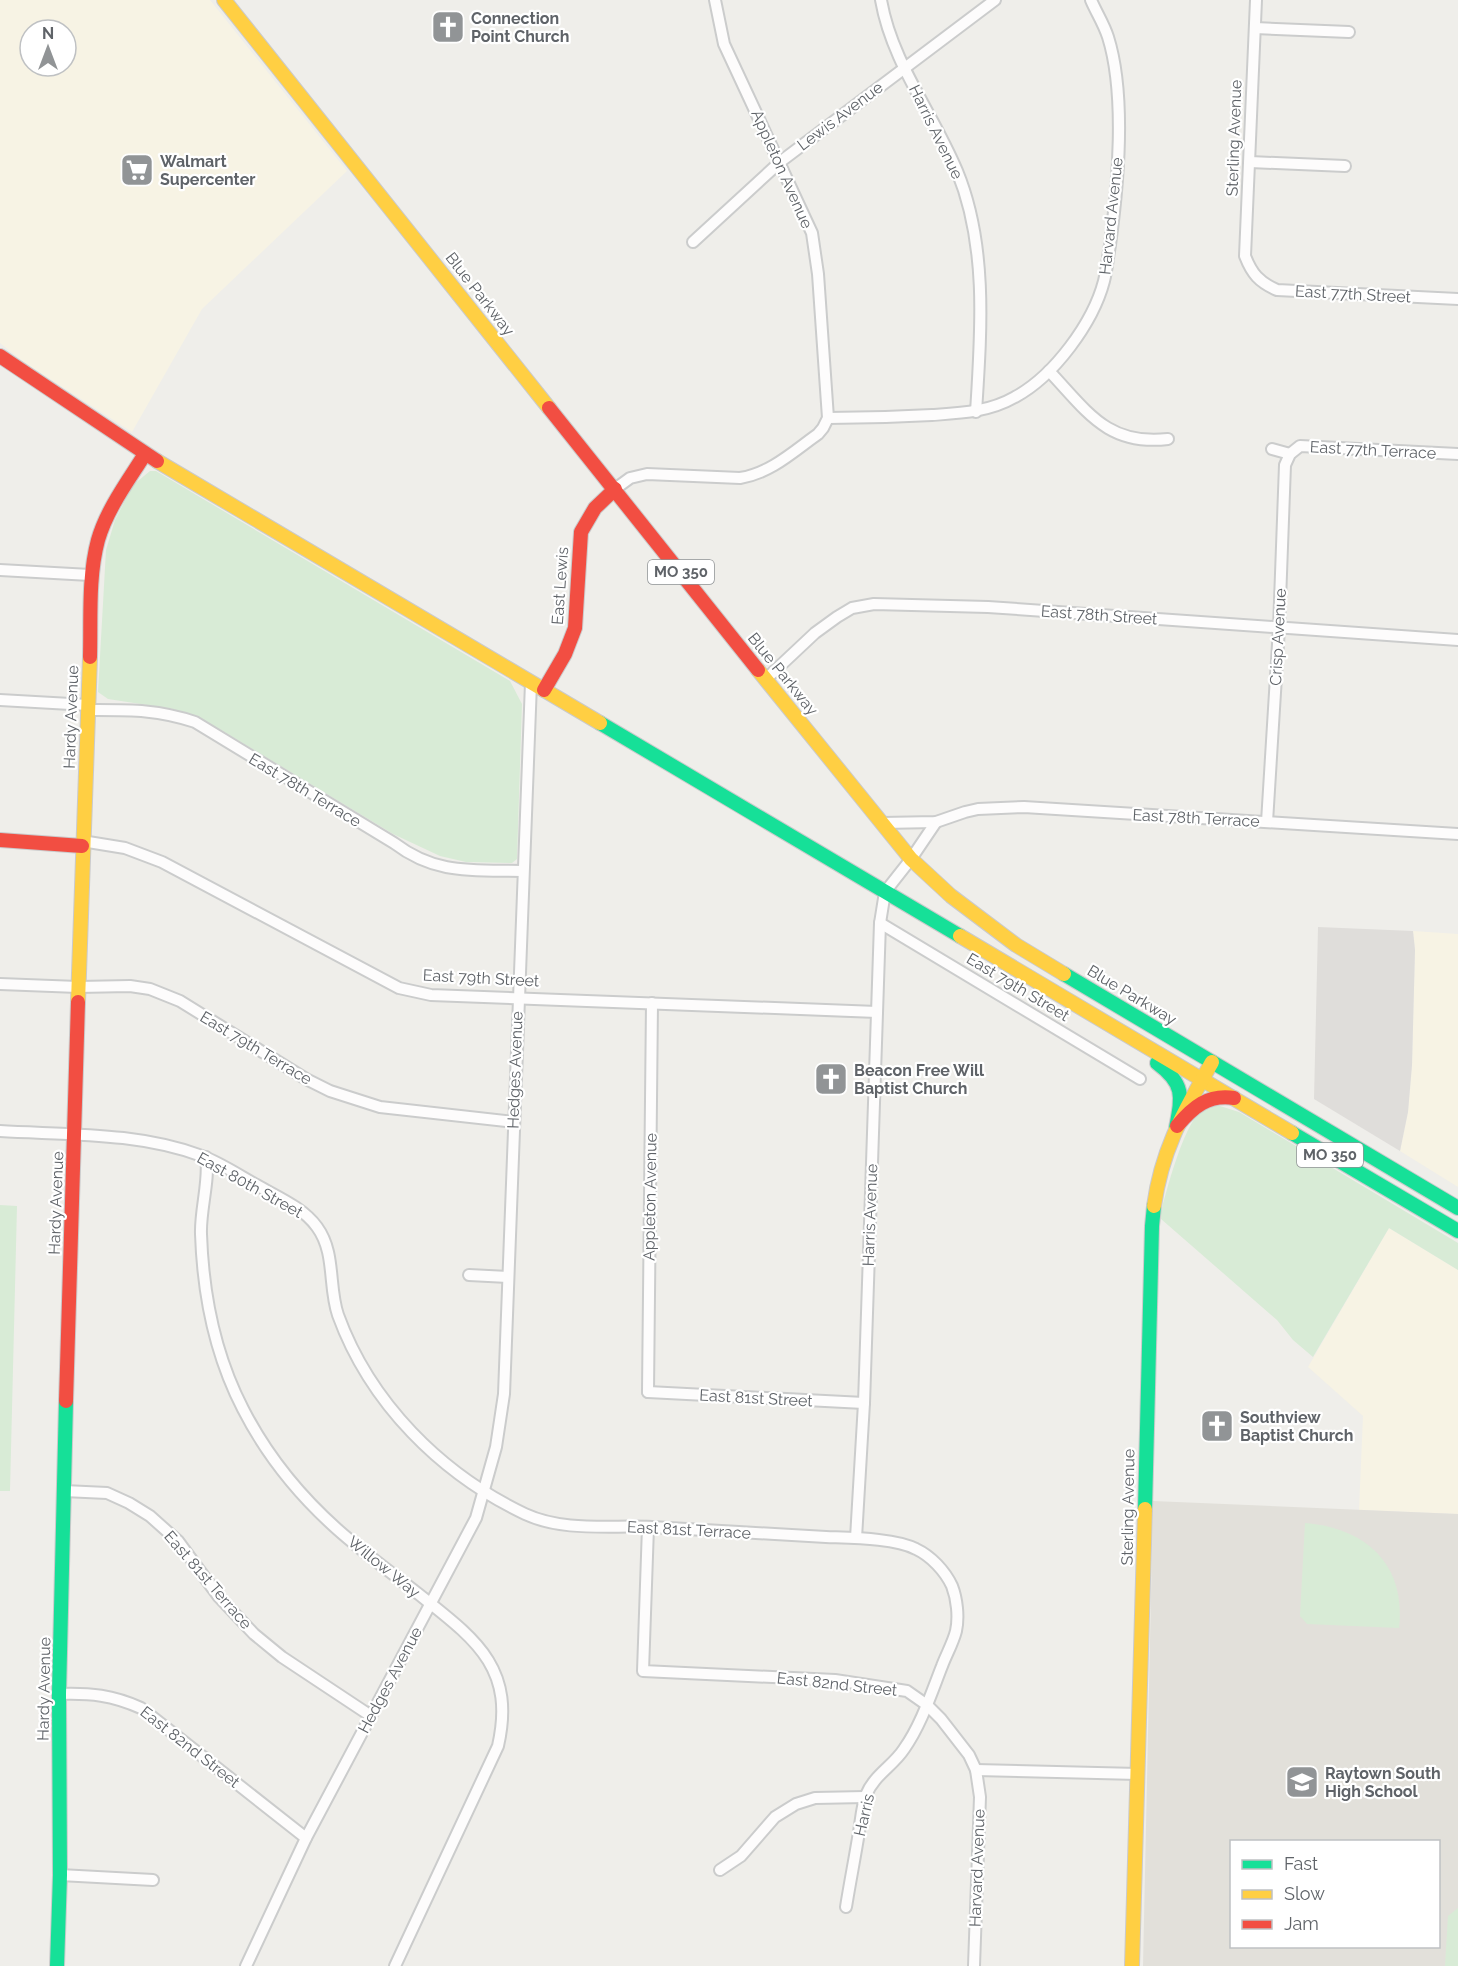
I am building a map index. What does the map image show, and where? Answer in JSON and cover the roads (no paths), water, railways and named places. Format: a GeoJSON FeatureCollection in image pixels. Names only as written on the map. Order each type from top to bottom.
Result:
{"type":"FeatureCollection","features":[{"type":"Feature","properties":{"kind":"main road","name":"Blue Parkway"},"geometry":{"type":"LineString","coordinates":[[224,0],[912,859],[951,896],[1016,945],[1458,1208]]}},
{"type":"Feature","properties":{"kind":"main road","name":"MO 350"},"geometry":{"type":"LineString","coordinates":[[0,356],[145,454],[1458,1231]]}},
{"type":"Feature","properties":{"kind":"main road","name":"Hardy Avenue"},"geometry":{"type":"LineString","coordinates":[[57,1966],[60,1875],[59,1694],[82,843],[92,598],[90,575],[95,549],[105,520],[145,454]]}},
{"type":"Feature","properties":{"kind":"main road","name":"East Lewis"},"geometry":{"type":"LineString","coordinates":[[544,690],[565,654],[575,628],[581,532],[587,517],[615,489]]}},
{"type":"Feature","properties":{"kind":"main road","name":"East 79th Street"},"geometry":{"type":"LineString","coordinates":[[0,840],[82,843]]}},
{"type":"Feature","properties":{"kind":"main road"},"geometry":{"type":"LineString","coordinates":[[1112,1026],[1137,1050],[1172,1074],[1179,1082],[1182,1095],[1176,1128]]}},
{"type":"Feature","properties":{"kind":"main road","name":"Sterling Avenue"},"geometry":{"type":"LineString","coordinates":[[1132,1966],[1152,1226],[1159,1177],[1166,1151],[1212,1062]]}},
{"type":"Feature","properties":{"kind":"main road"},"geometry":{"type":"LineString","coordinates":[[1176,1128],[1189,1111],[1204,1100],[1221,1097],[1236,1099]]}},
{"type":"Feature","properties":{"kind":"street","name":"Appleton Avenue"},"geometry":{"type":"LineString","coordinates":[[715,0],[724,44],[812,233],[819,274],[828,417]]}},
{"type":"Feature","properties":{"kind":"street","name":"Harris Avenue"},"geometry":{"type":"LineString","coordinates":[[881,0],[892,42],[957,171],[972,216],[980,311],[976,412]]}},
{"type":"Feature","properties":{"kind":"street","name":"Lewis Avenue"},"geometry":{"type":"LineString","coordinates":[[693,242],[780,162],[995,0]]}},
{"type":"Feature","properties":{"kind":"street","name":"Harvard Avenue"},"geometry":{"type":"LineString","coordinates":[[976,412],[1015,398],[1035,385],[1049,371],[1076,339],[1095,305],[1104,281],[1114,214],[1118,148],[1117,83],[1108,36],[1091,0]]}},
{"type":"Feature","properties":{"kind":"street","name":"Sterling Avenue"},"geometry":{"type":"LineString","coordinates":[[1254,275],[1245,256],[1256,0]]}},
{"type":"Feature","properties":{"kind":"street"},"geometry":{"type":"LineString","coordinates":[[1255,28],[1349,32]]}},
{"type":"Feature","properties":{"kind":"street"},"geometry":{"type":"LineString","coordinates":[[1250,162],[1345,166]]}},
{"type":"Feature","properties":{"kind":"street","name":"East 77th Street"},"geometry":{"type":"LineString","coordinates":[[1254,275],[1262,284],[1277,290],[1458,299]]}},
{"type":"Feature","properties":{"kind":"street"},"geometry":{"type":"LineString","coordinates":[[1049,371],[1094,419],[1109,430],[1138,440],[1168,439]]}},
{"type":"Feature","properties":{"kind":"street"},"geometry":{"type":"LineString","coordinates":[[615,489],[630,478],[647,474],[740,478],[755,475],[766,471],[818,434],[824,428],[828,417],[886,418],[976,412]]}},
{"type":"Feature","properties":{"kind":"street","name":"East 77th Terrace"},"geometry":{"type":"LineString","coordinates":[[1290,454],[1300,446],[1458,454]]}},
{"type":"Feature","properties":{"kind":"street"},"geometry":{"type":"LineString","coordinates":[[1272,449],[1290,454]]}},
{"type":"Feature","properties":{"kind":"street","name":"Crisp Avenue"},"geometry":{"type":"LineString","coordinates":[[1267,822],[1279,628],[1285,465],[1290,454]]}},
{"type":"Feature","properties":{"kind":"street"},"geometry":{"type":"LineString","coordinates":[[0,570],[90,575]]}},
{"type":"Feature","properties":{"kind":"street","name":"East 78th Street"},"geometry":{"type":"LineString","coordinates":[[766,679],[815,633],[837,616],[852,608],[874,604],[988,607],[1458,640]]}},
{"type":"Feature","properties":{"kind":"street","name":"Hedges Avenue"},"geometry":{"type":"LineString","coordinates":[[246,1966],[306,1838],[476,1518],[496,1447],[504,1394],[531,682]]}},
{"type":"Feature","properties":{"kind":"street","name":"East 78th Terrace"},"geometry":{"type":"LineString","coordinates":[[0,700],[153,711],[175,715],[195,722],[215,733],[237,749],[407,853],[428,863],[455,870],[523,871]]}},
{"type":"Feature","properties":{"kind":"street","name":"East 78th Terrace"},"geometry":{"type":"LineString","coordinates":[[882,823],[936,822],[965,812],[1006,807],[1458,834]]}},
{"type":"Feature","properties":{"kind":"street"},"geometry":{"type":"LineString","coordinates":[[885,892],[912,859],[936,822]]}},
{"type":"Feature","properties":{"kind":"street","name":"East 79th Street"},"geometry":{"type":"LineString","coordinates":[[82,843],[125,848],[162,862],[399,988],[431,995],[877,1012]]}},
{"type":"Feature","properties":{"kind":"street","name":"Harris Avenue"},"geometry":{"type":"LineString","coordinates":[[856,1538],[864,1403],[879,923],[885,892]]}},
{"type":"Feature","properties":{"kind":"street","name":"East 79th Street"},"geometry":{"type":"LineString","coordinates":[[879,923],[1140,1079]]}},
{"type":"Feature","properties":{"kind":"street","name":"East 79th Terrace"},"geometry":{"type":"LineString","coordinates":[[0,984],[130,986],[150,989],[180,1001],[306,1079],[330,1091],[380,1107],[513,1122]]}},
{"type":"Feature","properties":{"kind":"street","name":"Appleton Avenue"},"geometry":{"type":"LineString","coordinates":[[645,1394],[652,1003]]}},
{"type":"Feature","properties":{"kind":"street","name":"East 80th Street"},"geometry":{"type":"LineString","coordinates":[[0,1131],[146,1141],[206,1157],[298,1208],[315,1223],[323,1236],[329,1251],[336,1310],[369,1378],[391,1409],[420,1442],[453,1471],[484,1492]]}},
{"type":"Feature","properties":{"kind":"street","name":"Willow Way"},"geometry":{"type":"LineString","coordinates":[[206,1157],[201,1233],[206,1293],[219,1353],[243,1409],[274,1461],[309,1502],[338,1530],[470,1636],[489,1661],[502,1697],[502,1731],[498,1746],[395,1966]]}},
{"type":"Feature","properties":{"kind":"street"},"geometry":{"type":"LineString","coordinates":[[470,1275],[508,1277]]}},
{"type":"Feature","properties":{"kind":"street","name":"East 81st Street"},"geometry":{"type":"LineString","coordinates":[[645,1394],[864,1403]]}},
{"type":"Feature","properties":{"kind":"street","name":"East 81st Terrace"},"geometry":{"type":"LineString","coordinates":[[64,1491],[107,1493],[150,1516],[178,1541],[219,1597],[254,1634],[282,1657],[371,1716]]}},
{"type":"Feature","properties":{"kind":"street","name":"East 81st Terrace"},"geometry":{"type":"LineString","coordinates":[[484,1492],[528,1515],[552,1523],[574,1526],[648,1527],[856,1538],[901,1544]]}},
{"type":"Feature","properties":{"kind":"street","name":"East 82nd Street"},"geometry":{"type":"LineString","coordinates":[[648,1527],[643,1671],[835,1680],[907,1691],[927,1705],[954,1734],[976,1770]]}},
{"type":"Feature","properties":{"kind":"street","name":"Harris"},"geometry":{"type":"LineString","coordinates":[[846,1907],[866,1797],[876,1778],[905,1748],[927,1705],[956,1631],[958,1611],[952,1586],[938,1565],[918,1550],[901,1544]]}},
{"type":"Feature","properties":{"kind":"street","name":"East 82nd Street"},"geometry":{"type":"LineString","coordinates":[[59,1694],[103,1695],[141,1708],[306,1838]]}},
{"type":"Feature","properties":{"kind":"street"},"geometry":{"type":"LineString","coordinates":[[976,1770],[1138,1774]]}},
{"type":"Feature","properties":{"kind":"street","name":"Harvard Avenue"},"geometry":{"type":"LineString","coordinates":[[974,1966],[980,1817],[976,1770]]}},
{"type":"Feature","properties":{"kind":"street"},"geometry":{"type":"LineString","coordinates":[[720,1870],[741,1856],[775,1817],[796,1804],[815,1798],[866,1797]]}},
{"type":"Feature","properties":{"kind":"street"},"geometry":{"type":"LineString","coordinates":[[60,1875],[153,1880]]}},
{"type":"Feature","properties":{"kind":"place","name":"Connection Point Church"},"geometry":{"type":"Point","coordinates":[448,27]}},
{"type":"Feature","properties":{"kind":"place","name":"Walmart Supercenter"},"geometry":{"type":"Point","coordinates":[137,170]}},
{"type":"Feature","properties":{"kind":"place","name":"Beacon Free Will Baptist Church"},"geometry":{"type":"Point","coordinates":[831,1079]}},
{"type":"Feature","properties":{"kind":"place","name":"Southview Baptist Church"},"geometry":{"type":"Point","coordinates":[1217,1426]}},
{"type":"Feature","properties":{"kind":"place","name":"Raytown South High School"},"geometry":{"type":"Point","coordinates":[1302,1782]}}]}
